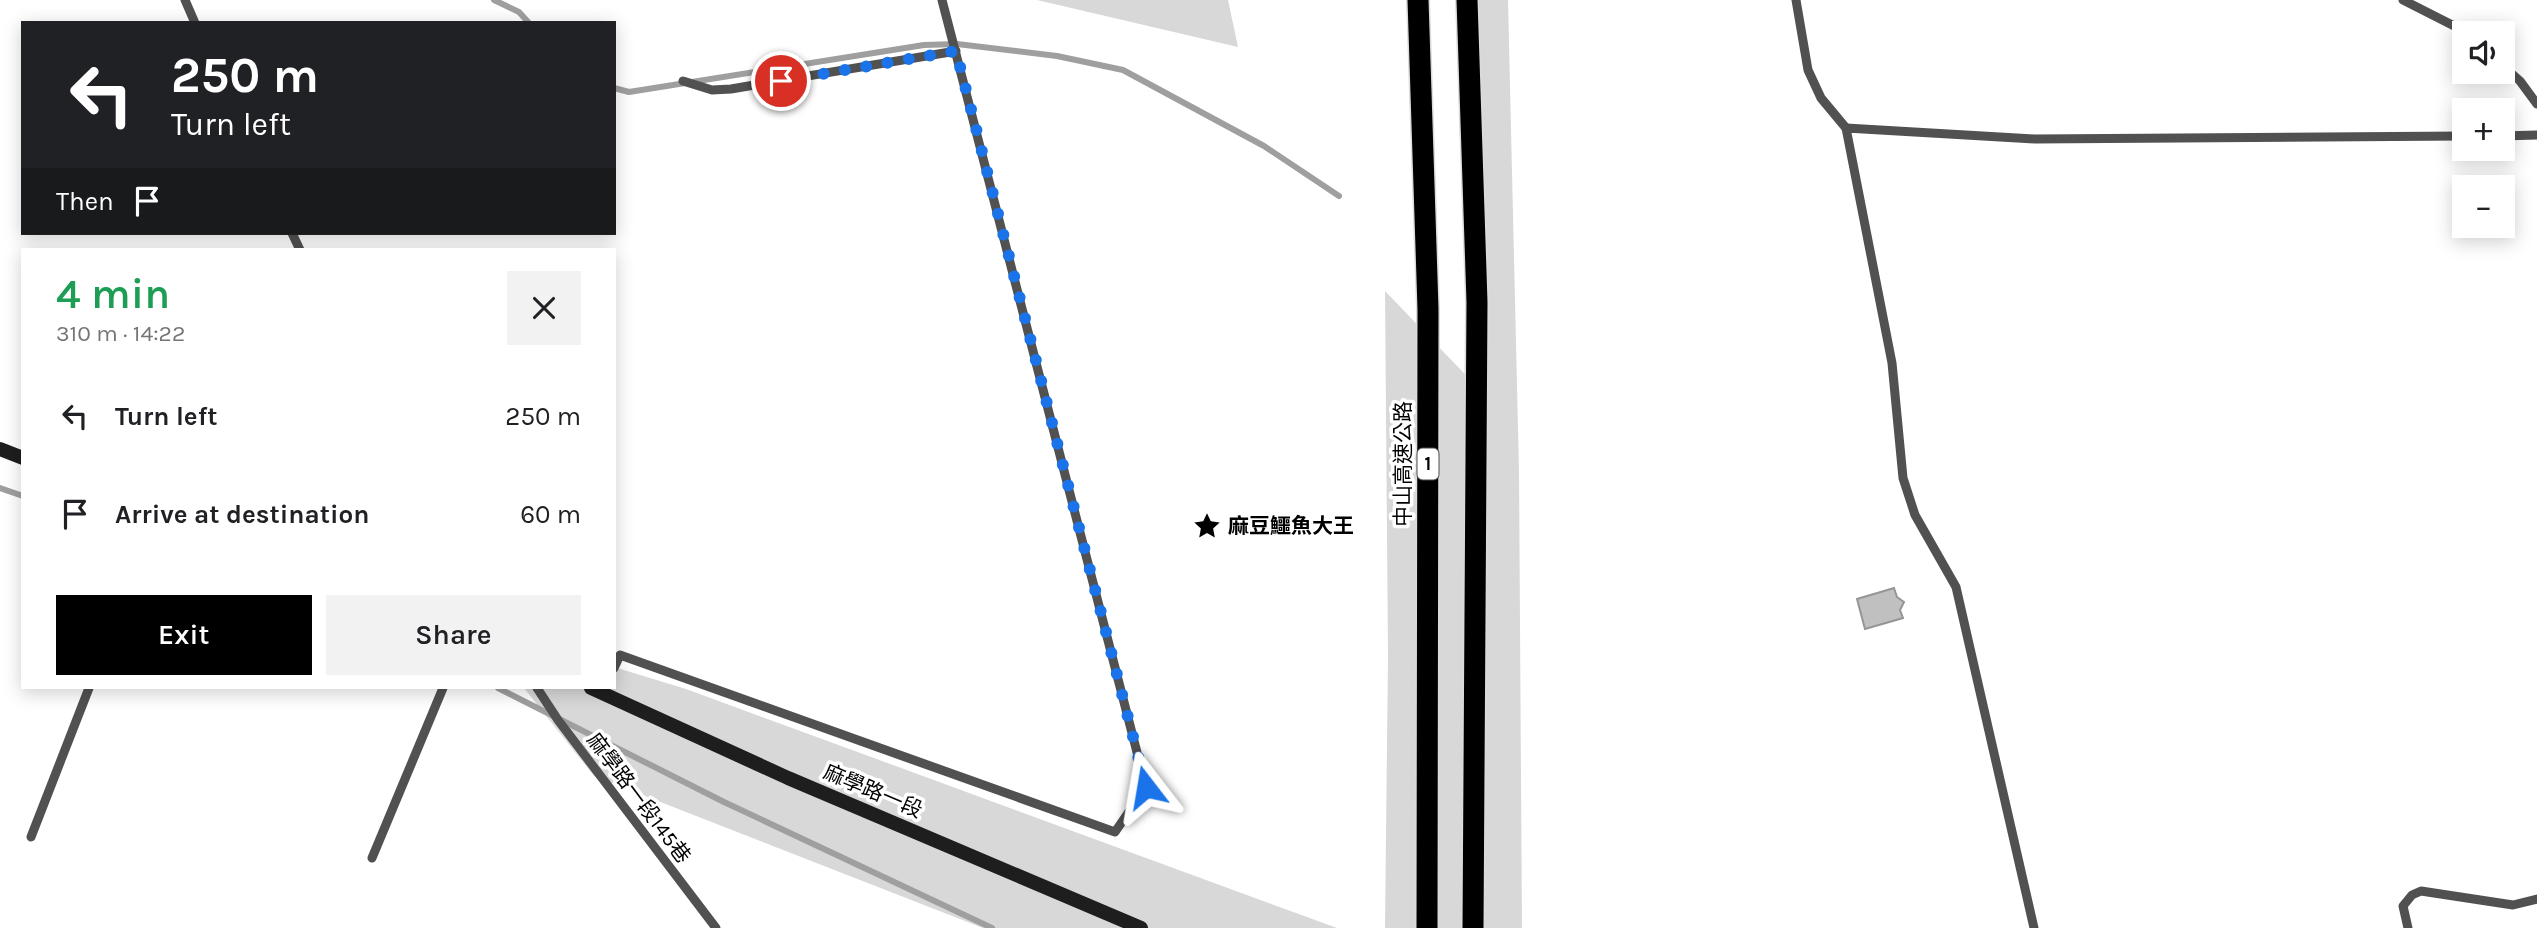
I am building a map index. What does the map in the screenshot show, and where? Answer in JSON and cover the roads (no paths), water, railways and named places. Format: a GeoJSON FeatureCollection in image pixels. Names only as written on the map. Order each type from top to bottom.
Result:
{"type":"FeatureCollection","features":[{"type":"Feature","properties":{"kind":"highway","name":"中山高速公路"},"geometry":{"type":"LineString","coordinates":[[1418,0],[1428,309],[1426,928]]}},
{"type":"Feature","properties":{"kind":"highway"},"geometry":{"type":"LineString","coordinates":[[1467,0],[1477,302],[1474,928]]}},
{"type":"Feature","properties":{"kind":"main road"},"geometry":{"type":"LineString","coordinates":[[0,449],[21,457]]}},
{"type":"Feature","properties":{"kind":"main road","name":"麻學路一段"},"geometry":{"type":"LineString","coordinates":[[599,689],[655,719],[1141,928]]}},
{"type":"Feature","properties":{"kind":"lane"},"geometry":{"type":"LineString","coordinates":[[185,0],[194,21]]}},
{"type":"Feature","properties":{"kind":"lane"},"geometry":{"type":"LineString","coordinates":[[616,664],[620,655],[1115,832],[1146,787],[942,0]]}},
{"type":"Feature","properties":{"kind":"lane"},"geometry":{"type":"LineString","coordinates":[[1796,0],[1808,70],[1821,98],[1846,128],[1892,363],[1903,478],[1916,515],[1956,587],[2034,928]]}},
{"type":"Feature","properties":{"kind":"lane"},"geometry":{"type":"LineString","coordinates":[[2403,0],[2452,25]]}},
{"type":"Feature","properties":{"kind":"lane"},"geometry":{"type":"LineString","coordinates":[[683,81],[712,90],[731,89],[956,51]]}},
{"type":"Feature","properties":{"kind":"lane"},"geometry":{"type":"LineString","coordinates":[[2515,77],[2537,104]]}},
{"type":"Feature","properties":{"kind":"lane"},"geometry":{"type":"LineString","coordinates":[[1846,128],[2035,139],[2452,136]]}},
{"type":"Feature","properties":{"kind":"lane"},"geometry":{"type":"LineString","coordinates":[[2515,136],[2537,135]]}},
{"type":"Feature","properties":{"kind":"lane"},"geometry":{"type":"LineString","coordinates":[[31,837],[89,689]]}},
{"type":"Feature","properties":{"kind":"lane"},"geometry":{"type":"LineString","coordinates":[[372,858],[443,689]]}},
{"type":"Feature","properties":{"kind":"lane","name":"麻學路一段145巷"},"geometry":{"type":"LineString","coordinates":[[538,689],[558,720],[716,928]]}},
{"type":"Feature","properties":{"kind":"lane"},"geometry":{"type":"LineString","coordinates":[[2408,928],[2403,906],[2412,895],[2421,891],[2513,905],[2537,899]]}},
{"type":"Feature","properties":{"kind":"waterway"},"geometry":{"type":"LineString","coordinates":[[494,0],[519,12],[527,21]]}},
{"type":"Feature","properties":{"kind":"waterway"},"geometry":{"type":"LineString","coordinates":[[616,89],[629,92],[924,45],[957,44],[1057,56],[1123,70],[1264,146],[1339,196]]}},
{"type":"Feature","properties":{"kind":"waterway"},"geometry":{"type":"LineString","coordinates":[[0,488],[21,495]]}},
{"type":"Feature","properties":{"kind":"waterway"},"geometry":{"type":"LineString","coordinates":[[500,689],[724,802],[992,928]]}},
{"type":"Feature","properties":{"kind":"place","name":"麻豆鱷魚大王"},"geometry":{"type":"Point","coordinates":[1207,526]}}]}
